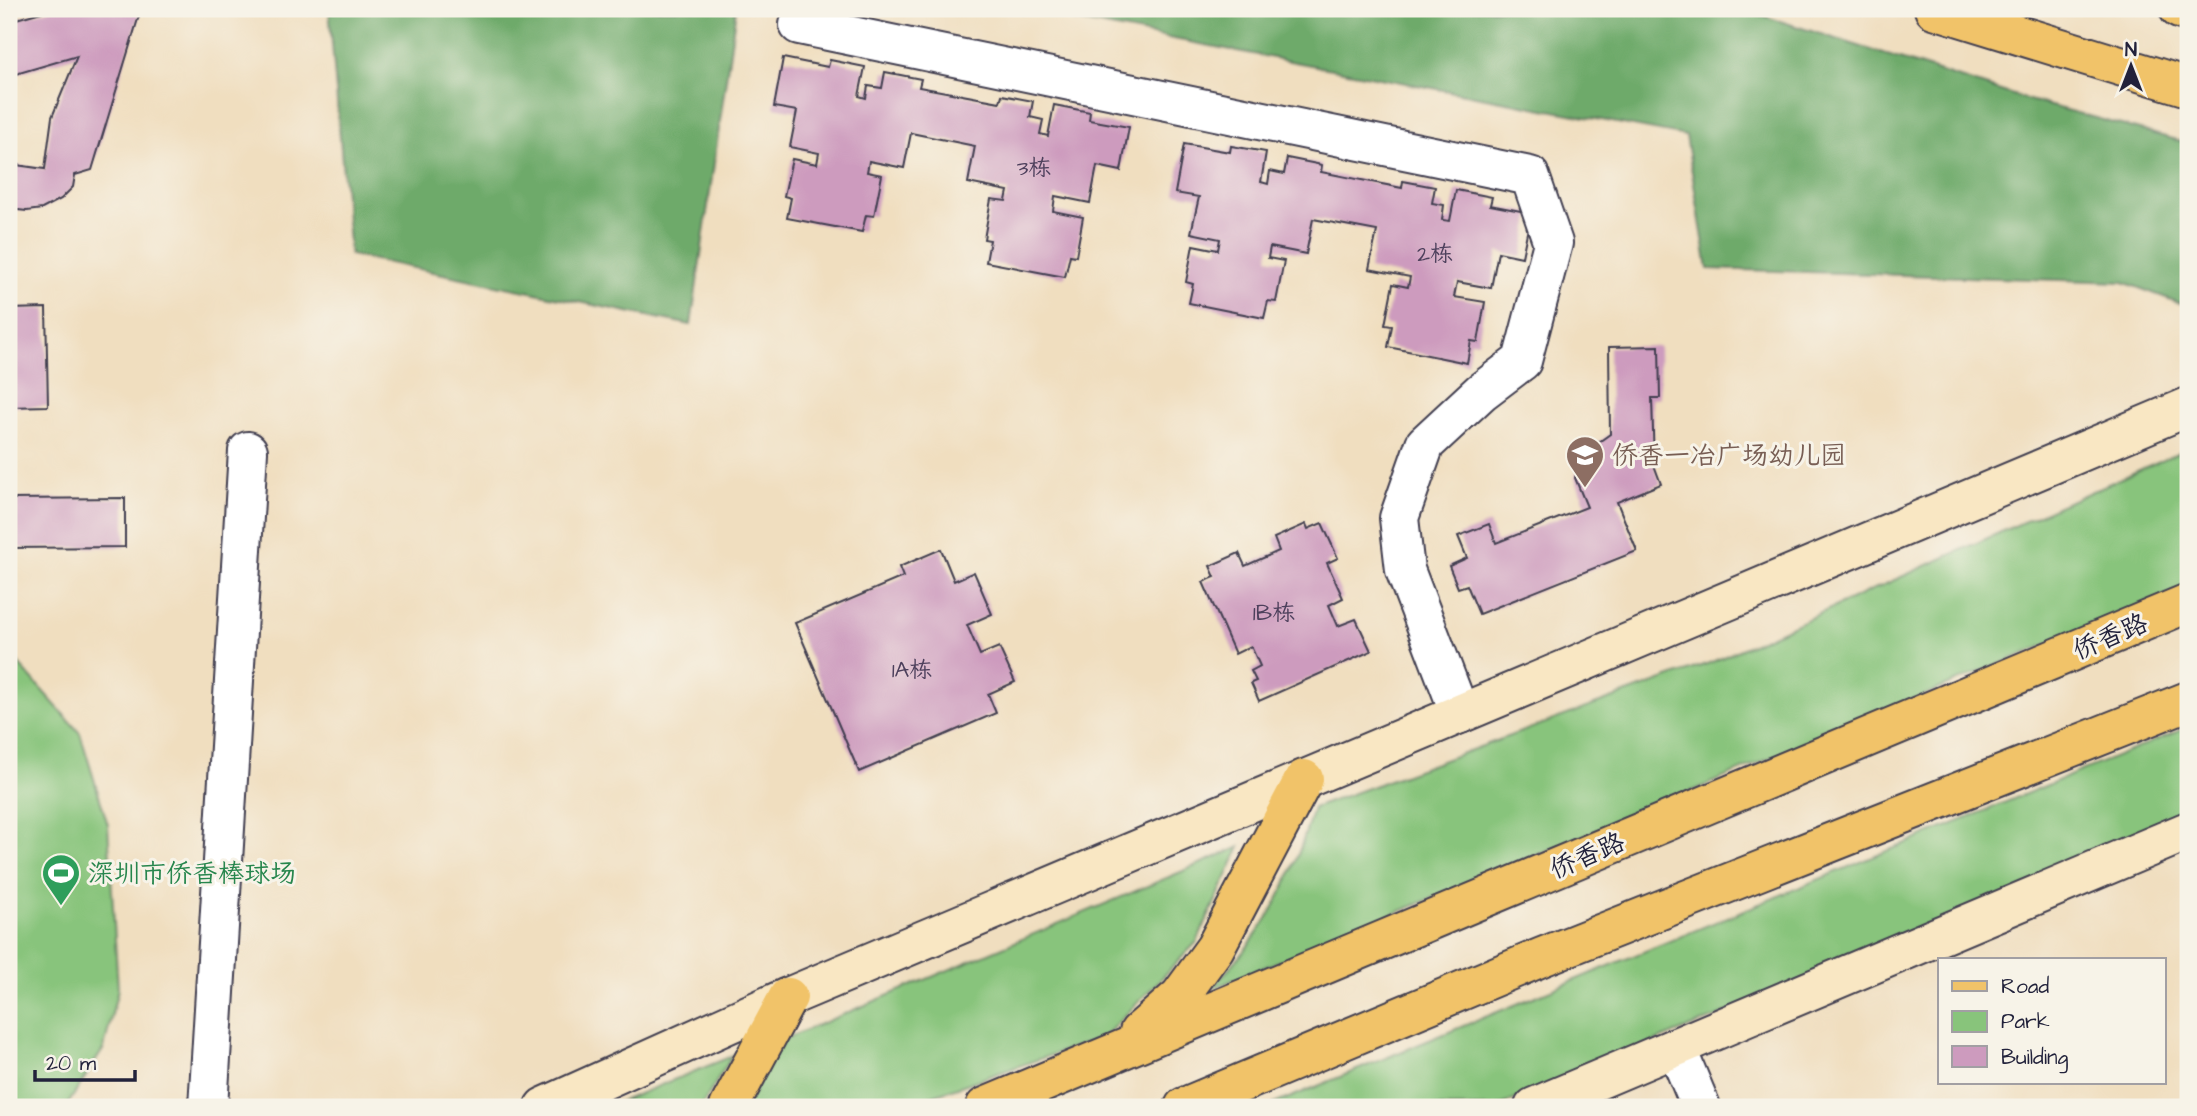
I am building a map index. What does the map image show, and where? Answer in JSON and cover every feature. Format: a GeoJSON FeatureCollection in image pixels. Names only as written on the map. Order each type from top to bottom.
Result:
{"type":"FeatureCollection","features":[{"type":"Feature","properties":{"kind":"main road"},"geometry":{"type":"LineString","coordinates":[[1934,9],[2188,87]]}},
{"type":"Feature","properties":{"kind":"main road"},"geometry":{"type":"LineString","coordinates":[[2179,9],[2188,12]]}},
{"type":"Feature","properties":{"kind":"main road"},"geometry":{"type":"LineString","coordinates":[[544,1107],[788,997],[2188,407]]}},
{"type":"Feature","properties":{"kind":"main road","name":"侨香路"},"geometry":{"type":"LineString","coordinates":[[985,1107],[2188,603]]}},
{"type":"Feature","properties":{"kind":"main road"},"geometry":{"type":"LineString","coordinates":[[1184,1107],[1542,957],[2188,701]]}},
{"type":"Feature","properties":{"kind":"main road"},"geometry":{"type":"LineString","coordinates":[[1116,1052],[1180,996],[1215,948],[1304,779]]}},
{"type":"Feature","properties":{"kind":"main road"},"geometry":{"type":"LineString","coordinates":[[1534,1107],[2188,831]]}},
{"type":"Feature","properties":{"kind":"main road"},"geometry":{"type":"LineString","coordinates":[[729,1107],[788,997]]}},
{"type":"Feature","properties":{"kind":"street"},"geometry":{"type":"LineString","coordinates":[[799,25],[1530,176],[1553,243],[1521,361],[1425,444],[1399,518],[1405,569],[1460,714]]}},
{"type":"Feature","properties":{"kind":"street"},"geometry":{"type":"LineString","coordinates":[[208,1107],[248,452]]}},
{"type":"Feature","properties":{"kind":"street"},"geometry":{"type":"LineString","coordinates":[[1676,1047],[1701,1107]]}},
{"type":"Feature","properties":{"kind":"green space"},"geometry":{"type":"Polygon","coordinates":[[[329,9],[736,9],[691,325],[350,255],[329,9]]]}},
{"type":"Feature","properties":{"kind":"green space"},"geometry":{"type":"Polygon","coordinates":[[[1015,9],[1742,9],[2029,100],[2188,143],[2188,306],[2123,282],[1708,269],[1686,136],[1015,9]]]}},
{"type":"Feature","properties":{"kind":"green space"},"geometry":{"type":"Polygon","coordinates":[[[2188,448],[2188,586],[1209,990],[1246,949],[1274,906],[1296,861],[1313,808],[1712,662],[2188,448]]]}},
{"type":"Feature","properties":{"kind":"green space","name":"深圳市侨香棒球场"},"geometry":{"type":"Polygon","coordinates":[[[9,653],[80,733],[108,825],[118,989],[104,1048],[66,1107],[9,1107],[9,653]]]}},
{"type":"Feature","properties":{"kind":"green space"},"geometry":{"type":"Polygon","coordinates":[[[2188,727],[2188,829],[1497,1107],[1267,1107],[2188,727]]]}},
{"type":"Feature","properties":{"kind":"green space"},"geometry":{"type":"Polygon","coordinates":[[[1240,847],[1197,942],[1104,1037],[899,1107],[746,1107],[780,1041],[1240,847]]]}},
{"type":"Feature","properties":{"kind":"green space"},"geometry":{"type":"Polygon","coordinates":[[[732,1056],[701,1107],[607,1107],[732,1056]]]}},
{"type":"Feature","properties":{"kind":"building"},"geometry":{"type":"Polygon","coordinates":[[[52,9],[141,9],[92,170],[75,175],[73,187],[61,199],[42,209],[9,209],[9,164],[45,169],[52,117],[77,56],[9,76],[9,21],[52,9]]]}},
{"type":"Feature","properties":{"kind":"building"},"geometry":{"type":"Polygon","coordinates":[[[783,58],[828,67],[830,60],[865,67],[859,96],[866,98],[868,86],[882,88],[885,72],[921,79],[919,87],[1000,102],[1002,95],[1033,101],[1030,117],[1043,120],[1040,134],[1048,136],[1054,105],[1090,112],[1089,120],[1129,127],[1121,171],[1097,166],[1090,203],[1055,196],[1053,211],[1083,217],[1076,256],[1070,255],[1065,277],[986,262],[990,240],[984,239],[991,199],[1006,201],[1008,191],[968,183],[975,146],[911,133],[904,168],[869,161],[867,172],[882,175],[874,216],[866,215],[862,232],[787,218],[791,198],[784,196],[792,159],[817,164],[819,153],[790,147],[797,111],[774,107],[783,58]]]}},
{"type":"Feature","properties":{"kind":"building"},"geometry":{"type":"Polygon","coordinates":[[[1184,144],[1230,152],[1231,146],[1266,152],[1261,182],[1268,184],[1270,171],[1284,174],[1287,158],[1322,165],[1321,172],[1402,188],[1403,181],[1435,187],[1432,203],[1444,205],[1442,220],[1450,221],[1456,190],[1492,197],[1490,205],[1531,213],[1522,257],[1498,252],[1491,288],[1457,282],[1454,297],[1485,302],[1478,342],[1471,341],[1467,363],[1388,347],[1392,326],[1385,325],[1393,284],[1408,287],[1410,277],[1369,269],[1377,231],[1313,219],[1306,254],[1270,247],[1268,258],[1284,261],[1276,302],[1268,301],[1264,318],[1189,303],[1193,284],[1186,282],[1193,245],[1218,250],[1220,239],[1191,233],[1199,197],[1175,193],[1184,144]]]}},
{"type":"Feature","properties":{"kind":"building"},"geometry":{"type":"Polygon","coordinates":[[[46,308],[48,406],[9,407],[9,309],[46,308]]]}},
{"type":"Feature","properties":{"kind":"building"},"geometry":{"type":"Polygon","coordinates":[[[1659,346],[1660,398],[1652,398],[1654,465],[1661,484],[1617,502],[1637,551],[1479,614],[1467,585],[1458,588],[1449,566],[1467,558],[1458,536],[1489,524],[1496,543],[1587,507],[1575,478],[1582,454],[1610,434],[1609,347],[1659,346]]]}},
{"type":"Feature","properties":{"kind":"building"},"geometry":{"type":"Polygon","coordinates":[[[125,498],[125,547],[9,548],[9,499],[125,498]]]}},
{"type":"Feature","properties":{"kind":"building"},"geometry":{"type":"Polygon","coordinates":[[[1322,523],[1338,558],[1327,563],[1343,598],[1329,605],[1338,626],[1356,619],[1371,651],[1259,701],[1251,683],[1256,681],[1251,671],[1260,666],[1251,646],[1235,654],[1203,582],[1215,577],[1210,566],[1239,553],[1245,566],[1279,551],[1274,538],[1306,524],[1308,529],[1322,523]]]}},
{"type":"Feature","properties":{"kind":"building"},"geometry":{"type":"Polygon","coordinates":[[[941,549],[954,581],[974,572],[992,614],[967,625],[980,655],[999,647],[1015,682],[988,694],[996,713],[859,772],[795,623],[903,577],[899,567],[941,549]]]}},
{"type":"Feature","properties":{"kind":"place","name":"侨香一冶广场幼儿园"},"geometry":{"type":"Point","coordinates":[1585,489]}},
{"type":"Feature","properties":{"kind":"place","name":"深圳市侨香棒球场"},"geometry":{"type":"Point","coordinates":[61,907]}}]}
